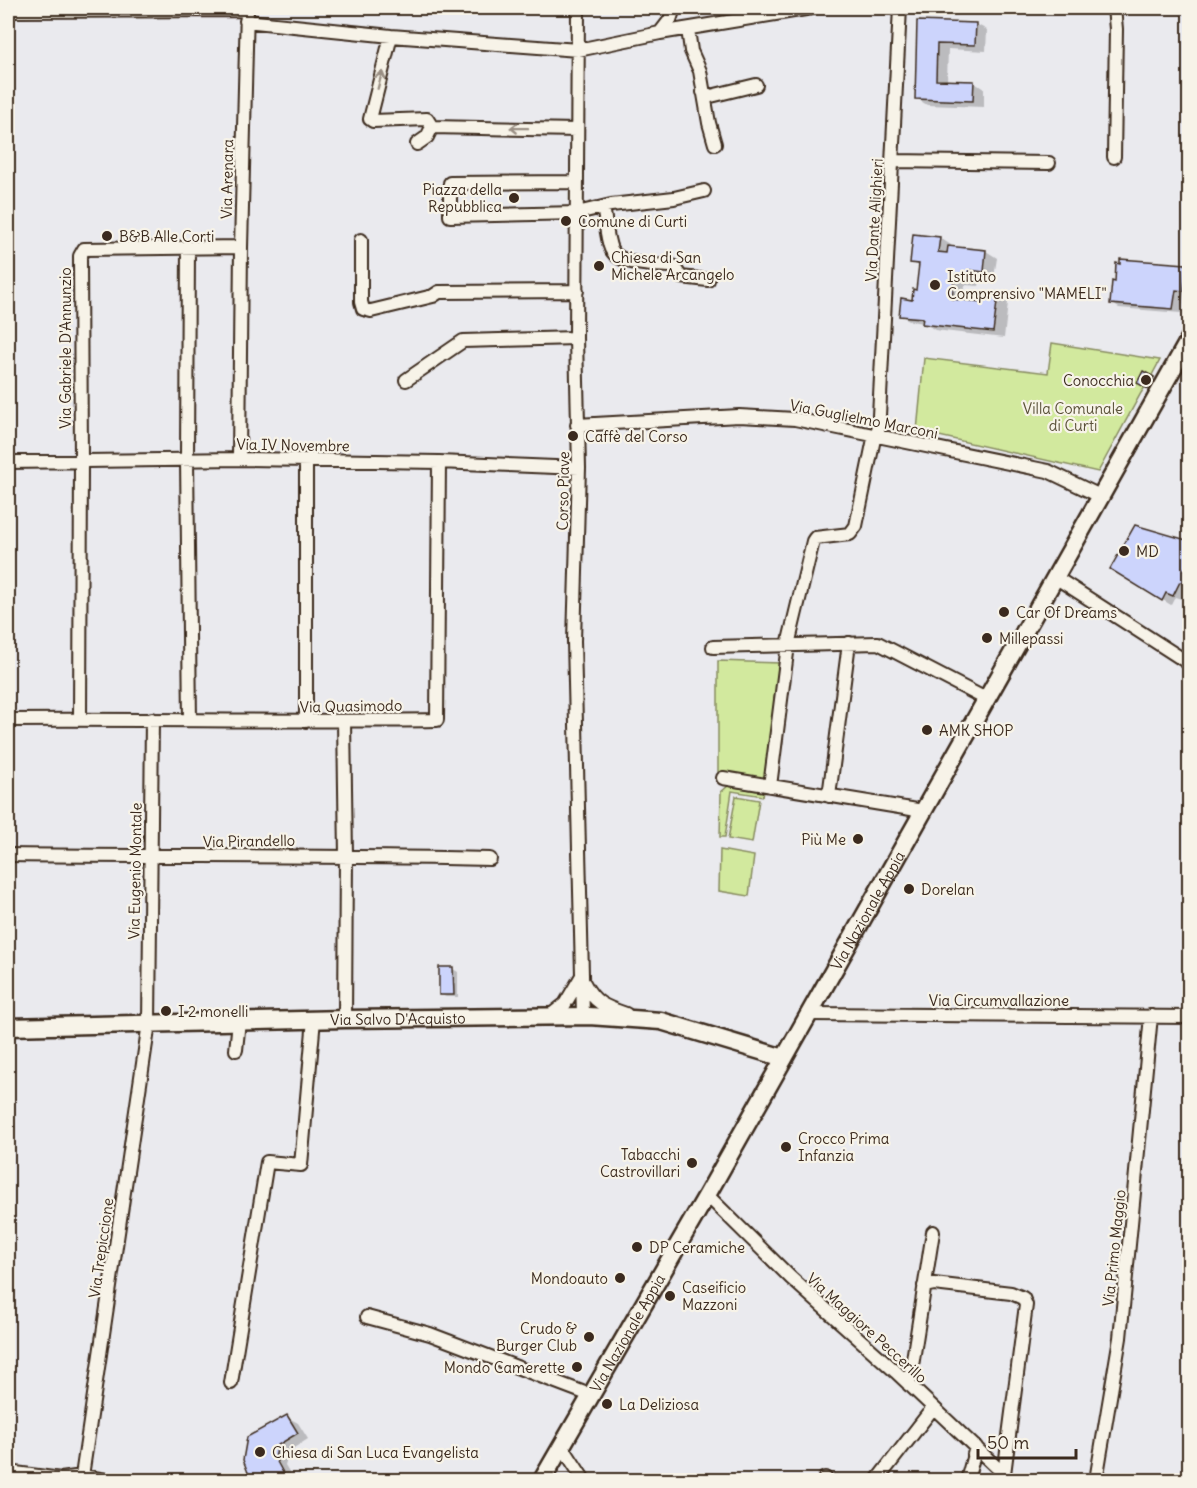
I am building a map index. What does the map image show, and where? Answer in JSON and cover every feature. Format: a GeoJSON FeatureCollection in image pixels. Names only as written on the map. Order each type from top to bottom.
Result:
{"type":"FeatureCollection","features":[{"type":"Feature","properties":{"kind":"main road","name":"Via Nazionale Appia"},"geometry":{"type":"LineString","coordinates":[[542,1480],[707,1195],[1190,338]]}},
{"type":"Feature","properties":{"kind":"main road","name":"Via Salvo D'Acquisto"},"geometry":{"type":"LineString","coordinates":[[8,1027],[314,1019],[583,1016],[661,1021],[784,1058]]}},
{"type":"Feature","properties":{"kind":"street","name":"Corso Piave"},"geometry":{"type":"LineString","coordinates":[[578,8],[576,338],[579,468],[574,641],[583,1016]]}},
{"type":"Feature","properties":{"kind":"street"},"geometry":{"type":"LineString","coordinates":[[660,33],[670,20],[675,8]]}},
{"type":"Feature","properties":{"kind":"street"},"geometry":{"type":"LineString","coordinates":[[8,11],[246,13],[392,36],[578,50],[660,33],[806,8]]}},
{"type":"Feature","properties":{"kind":"street","name":"Via Dante Alighieri"},"geometry":{"type":"LineString","coordinates":[[788,645],[815,538],[849,534],[856,526],[876,435],[900,8]]}},
{"type":"Feature","properties":{"kind":"street"},"geometry":{"type":"LineString","coordinates":[[1114,8],[1116,29],[1114,157]]}},
{"type":"Feature","properties":{"kind":"street","name":"Via Arenara"},"geometry":{"type":"LineString","coordinates":[[239,459],[246,13]]}},
{"type":"Feature","properties":{"kind":"street"},"geometry":{"type":"LineString","coordinates":[[688,29],[691,51],[700,71],[715,144]]}},
{"type":"Feature","properties":{"kind":"street"},"geometry":{"type":"LineString","coordinates":[[392,36],[370,118],[375,122],[427,119],[432,127]]}},
{"type":"Feature","properties":{"kind":"street"},"geometry":{"type":"LineString","coordinates":[[703,92],[711,96],[756,85]]}},
{"type":"Feature","properties":{"kind":"street"},"geometry":{"type":"LineString","coordinates":[[432,127],[578,130]]}},
{"type":"Feature","properties":{"kind":"street"},"geometry":{"type":"LineString","coordinates":[[417,144],[428,137],[432,127]]}},
{"type":"Feature","properties":{"kind":"street"},"geometry":{"type":"LineString","coordinates":[[892,161],[1048,163]]}},
{"type":"Feature","properties":{"kind":"street"},"geometry":{"type":"LineString","coordinates":[[577,182],[450,183],[450,216],[577,213],[704,192]]}},
{"type":"Feature","properties":{"kind":"street"},"geometry":{"type":"LineString","coordinates":[[603,207],[611,249],[616,256],[628,262],[674,266],[681,277],[708,280]]}},
{"type":"Feature","properties":{"kind":"street"},"geometry":{"type":"LineString","coordinates":[[361,240],[361,302],[363,309],[371,311],[433,296],[439,292],[577,291]]}},
{"type":"Feature","properties":{"kind":"street","name":"Via Gabriele D'Annunzio"},"geometry":{"type":"LineString","coordinates":[[81,461],[80,256],[84,249],[241,246]]}},
{"type":"Feature","properties":{"kind":"street"},"geometry":{"type":"LineString","coordinates":[[188,247],[187,460],[190,720]]}},
{"type":"Feature","properties":{"kind":"street"},"geometry":{"type":"LineString","coordinates":[[406,380],[463,341],[576,338]]}},
{"type":"Feature","properties":{"kind":"street","name":"Via Guglielmo Marconi"},"geometry":{"type":"LineString","coordinates":[[578,425],[739,416],[795,419],[1048,471],[1100,496]]}},
{"type":"Feature","properties":{"kind":"street","name":"Via IV Novembre"},"geometry":{"type":"LineString","coordinates":[[8,462],[239,459],[440,462],[579,468]]}},
{"type":"Feature","properties":{"kind":"street"},"geometry":{"type":"LineString","coordinates":[[306,460],[306,722]]}},
{"type":"Feature","properties":{"kind":"street"},"geometry":{"type":"LineString","coordinates":[[80,720],[81,461]]}},
{"type":"Feature","properties":{"kind":"street","name":"Via Quasimodo"},"geometry":{"type":"LineString","coordinates":[[8,720],[152,719],[306,722],[437,720],[440,462]]}},
{"type":"Feature","properties":{"kind":"street"},"geometry":{"type":"LineString","coordinates":[[1055,577],[1190,664]]}},
{"type":"Feature","properties":{"kind":"street"},"geometry":{"type":"LineString","coordinates":[[829,796],[849,643]]}},
{"type":"Feature","properties":{"kind":"street"},"geometry":{"type":"LineString","coordinates":[[713,647],[878,643],[986,699]]}},
{"type":"Feature","properties":{"kind":"street"},"geometry":{"type":"LineString","coordinates":[[770,786],[788,645]]}},
{"type":"Feature","properties":{"kind":"street","name":"Via Eugenio Montale"},"geometry":{"type":"LineString","coordinates":[[148,1023],[152,719]]}},
{"type":"Feature","properties":{"kind":"street"},"geometry":{"type":"LineString","coordinates":[[344,721],[345,1019]]}},
{"type":"Feature","properties":{"kind":"street"},"geometry":{"type":"LineString","coordinates":[[723,778],[923,811]]}},
{"type":"Feature","properties":{"kind":"street","name":"Via Pirandello"},"geometry":{"type":"LineString","coordinates":[[8,855],[150,857],[346,855],[490,859]]}},
{"type":"Feature","properties":{"kind":"street","name":"Corso Piave"},"geometry":{"type":"LineString","coordinates":[[582,976],[590,995],[600,1004],[644,1020]]}},
{"type":"Feature","properties":{"kind":"street"},"geometry":{"type":"LineString","coordinates":[[551,1016],[565,1004],[582,976]]}},
{"type":"Feature","properties":{"kind":"street","name":"Via Circumvallazione"},"geometry":{"type":"LineString","coordinates":[[809,1014],[1190,1017]]}},
{"type":"Feature","properties":{"kind":"street","name":"Via Primo Maggio"},"geometry":{"type":"LineString","coordinates":[[1096,1480],[1120,1338],[1151,1016]]}},
{"type":"Feature","properties":{"kind":"street"},"geometry":{"type":"LineString","coordinates":[[231,1383],[267,1162],[301,1166],[314,1019]]}},
{"type":"Feature","properties":{"kind":"street"},"geometry":{"type":"LineString","coordinates":[[236,1050],[239,1021]]}},
{"type":"Feature","properties":{"kind":"street","name":"Via Trepiccione"},"geometry":{"type":"LineString","coordinates":[[82,1476],[148,1023]]}},
{"type":"Feature","properties":{"kind":"street","name":"Via Maggiore Peccerillo"},"geometry":{"type":"LineString","coordinates":[[707,1195],[791,1278],[1007,1477]]}},
{"type":"Feature","properties":{"kind":"street"},"geometry":{"type":"LineString","coordinates":[[909,1385],[933,1232]]}},
{"type":"Feature","properties":{"kind":"street"},"geometry":{"type":"LineString","coordinates":[[924,1286],[934,1284],[1011,1293],[1023,1298],[1026,1305],[1007,1477]]}},
{"type":"Feature","properties":{"kind":"street"},"geometry":{"type":"LineString","coordinates":[[367,1317],[430,1334],[590,1395]]}},
{"type":"Feature","properties":{"kind":"street"},"geometry":{"type":"LineString","coordinates":[[877,1480],[933,1408]]}},
{"type":"Feature","properties":{"kind":"street"},"geometry":{"type":"LineString","coordinates":[[562,1446],[584,1480]]}},
{"type":"Feature","properties":{"kind":"street"},"geometry":{"type":"LineString","coordinates":[[966,1480],[976,1447]]}},
{"type":"Feature","properties":{"kind":"street"},"geometry":{"type":"LineString","coordinates":[[8,1472],[61,1479],[82,1476],[106,1480]]}},
{"type":"Feature","properties":{"kind":"green space"},"geometry":{"type":"Polygon","coordinates":[[[976,8],[1078,8],[1078,12],[976,8]]]}},
{"type":"Feature","properties":{"kind":"green space","name":"Villa Comunale di Curti"},"geometry":{"type":"Polygon","coordinates":[[[1052,343],[1160,360],[1148,389],[1145,387],[1141,393],[1098,472],[917,431],[924,358],[1048,373],[1052,343]]]}},
{"type":"Feature","properties":{"kind":"green space"},"geometry":{"type":"Polygon","coordinates":[[[718,661],[781,663],[765,779],[718,773],[718,661]]]}},
{"type":"Feature","properties":{"kind":"green space"},"geometry":{"type":"Polygon","coordinates":[[[728,786],[764,792],[763,796],[732,791],[725,837],[720,837],[721,792],[728,786]]]}},
{"type":"Feature","properties":{"kind":"green space"},"geometry":{"type":"Polygon","coordinates":[[[736,796],[759,800],[752,843],[728,839],[736,796]]]}},
{"type":"Feature","properties":{"kind":"green space"},"geometry":{"type":"Polygon","coordinates":[[[720,850],[754,856],[749,896],[719,891],[720,850]]]}},
{"type":"Feature","properties":{"kind":"building"},"geometry":{"type":"Polygon","coordinates":[[[917,21],[976,23],[975,45],[937,44],[936,80],[974,81],[973,101],[915,99],[917,21]]]}},
{"type":"Feature","properties":{"kind":"building","name":"Istituto Comprensivo \"MAMELI\""},"geometry":{"type":"Polygon","coordinates":[[[913,234],[940,237],[938,252],[947,253],[948,246],[986,250],[984,272],[970,270],[969,281],[954,279],[952,299],[983,302],[984,294],[998,295],[993,332],[922,324],[923,318],[899,316],[901,298],[912,300],[913,289],[916,290],[919,264],[910,263],[913,234]]]}},
{"type":"Feature","properties":{"kind":"building"},"geometry":{"type":"Polygon","coordinates":[[[1120,259],[1186,264],[1184,291],[1176,290],[1173,309],[1110,304],[1116,263],[1120,264],[1120,259]]]}},
{"type":"Feature","properties":{"kind":"building","name":"Conocchia"},"geometry":{"type":"Polygon","coordinates":[[[1143,371],[1154,377],[1148,389],[1137,383],[1143,371]]]}},
{"type":"Feature","properties":{"kind":"building"},"geometry":{"type":"Polygon","coordinates":[[[1135,525],[1190,541],[1190,560],[1184,569],[1190,573],[1190,580],[1180,582],[1173,596],[1166,593],[1162,601],[1110,569],[1135,525]]]}},
{"type":"Feature","properties":{"kind":"building"},"geometry":{"type":"Polygon","coordinates":[[[439,967],[453,967],[454,995],[439,995],[439,967]]]}},
{"type":"Feature","properties":{"kind":"building","name":"Chiesa di San Luca Evangelista"},"geometry":{"type":"Polygon","coordinates":[[[287,1415],[298,1433],[278,1445],[275,1458],[287,1480],[251,1480],[243,1460],[247,1437],[287,1415]]]}},
{"type":"Feature","properties":{"kind":"place","name":"Piazza della Repubblica"},"geometry":{"type":"Point","coordinates":[514,198]}},
{"type":"Feature","properties":{"kind":"place","name":"Comune di Curti"},"geometry":{"type":"Point","coordinates":[566,221]}},
{"type":"Feature","properties":{"kind":"place","name":"B&B Alle Corti"},"geometry":{"type":"Point","coordinates":[107,236]}},
{"type":"Feature","properties":{"kind":"place","name":"Chiesa di San Michele Arcangelo"},"geometry":{"type":"Point","coordinates":[599,266]}},
{"type":"Feature","properties":{"kind":"place","name":"Istituto Comprensivo \"MAMELI\""},"geometry":{"type":"Point","coordinates":[935,285]}},
{"type":"Feature","properties":{"kind":"place","name":"Conocchia"},"geometry":{"type":"Point","coordinates":[1146,380]}},
{"type":"Feature","properties":{"kind":"place","name":"Caffè del Corso"},"geometry":{"type":"Point","coordinates":[573,436]}},
{"type":"Feature","properties":{"kind":"place","name":"MD"},"geometry":{"type":"Point","coordinates":[1124,551]}},
{"type":"Feature","properties":{"kind":"place","name":"Car Of Dreams"},"geometry":{"type":"Point","coordinates":[1004,612]}},
{"type":"Feature","properties":{"kind":"place","name":"Millepassi"},"geometry":{"type":"Point","coordinates":[987,638]}},
{"type":"Feature","properties":{"kind":"place","name":"AMK SHOP"},"geometry":{"type":"Point","coordinates":[927,730]}},
{"type":"Feature","properties":{"kind":"place","name":"Più Me"},"geometry":{"type":"Point","coordinates":[858,839]}},
{"type":"Feature","properties":{"kind":"place","name":"Dorelan"},"geometry":{"type":"Point","coordinates":[909,889]}},
{"type":"Feature","properties":{"kind":"place","name":"I 2 monelli"},"geometry":{"type":"Point","coordinates":[166,1011]}},
{"type":"Feature","properties":{"kind":"place","name":"Crocco Prima Infanzia"},"geometry":{"type":"Point","coordinates":[786,1147]}},
{"type":"Feature","properties":{"kind":"place","name":"Tabacchi Castrovillari"},"geometry":{"type":"Point","coordinates":[692,1163]}},
{"type":"Feature","properties":{"kind":"place","name":"DP Ceramiche"},"geometry":{"type":"Point","coordinates":[637,1247]}},
{"type":"Feature","properties":{"kind":"place","name":"Mondoauto"},"geometry":{"type":"Point","coordinates":[620,1278]}},
{"type":"Feature","properties":{"kind":"place","name":"Caseificio Mazzoni"},"geometry":{"type":"Point","coordinates":[670,1296]}},
{"type":"Feature","properties":{"kind":"place","name":"Crudo & Burger Club"},"geometry":{"type":"Point","coordinates":[589,1337]}},
{"type":"Feature","properties":{"kind":"place","name":"Mondo Camerette"},"geometry":{"type":"Point","coordinates":[577,1367]}},
{"type":"Feature","properties":{"kind":"place","name":"La Deliziosa"},"geometry":{"type":"Point","coordinates":[607,1404]}},
{"type":"Feature","properties":{"kind":"place","name":"Chiesa di San Luca Evangelista"},"geometry":{"type":"Point","coordinates":[260,1452]}}]}
